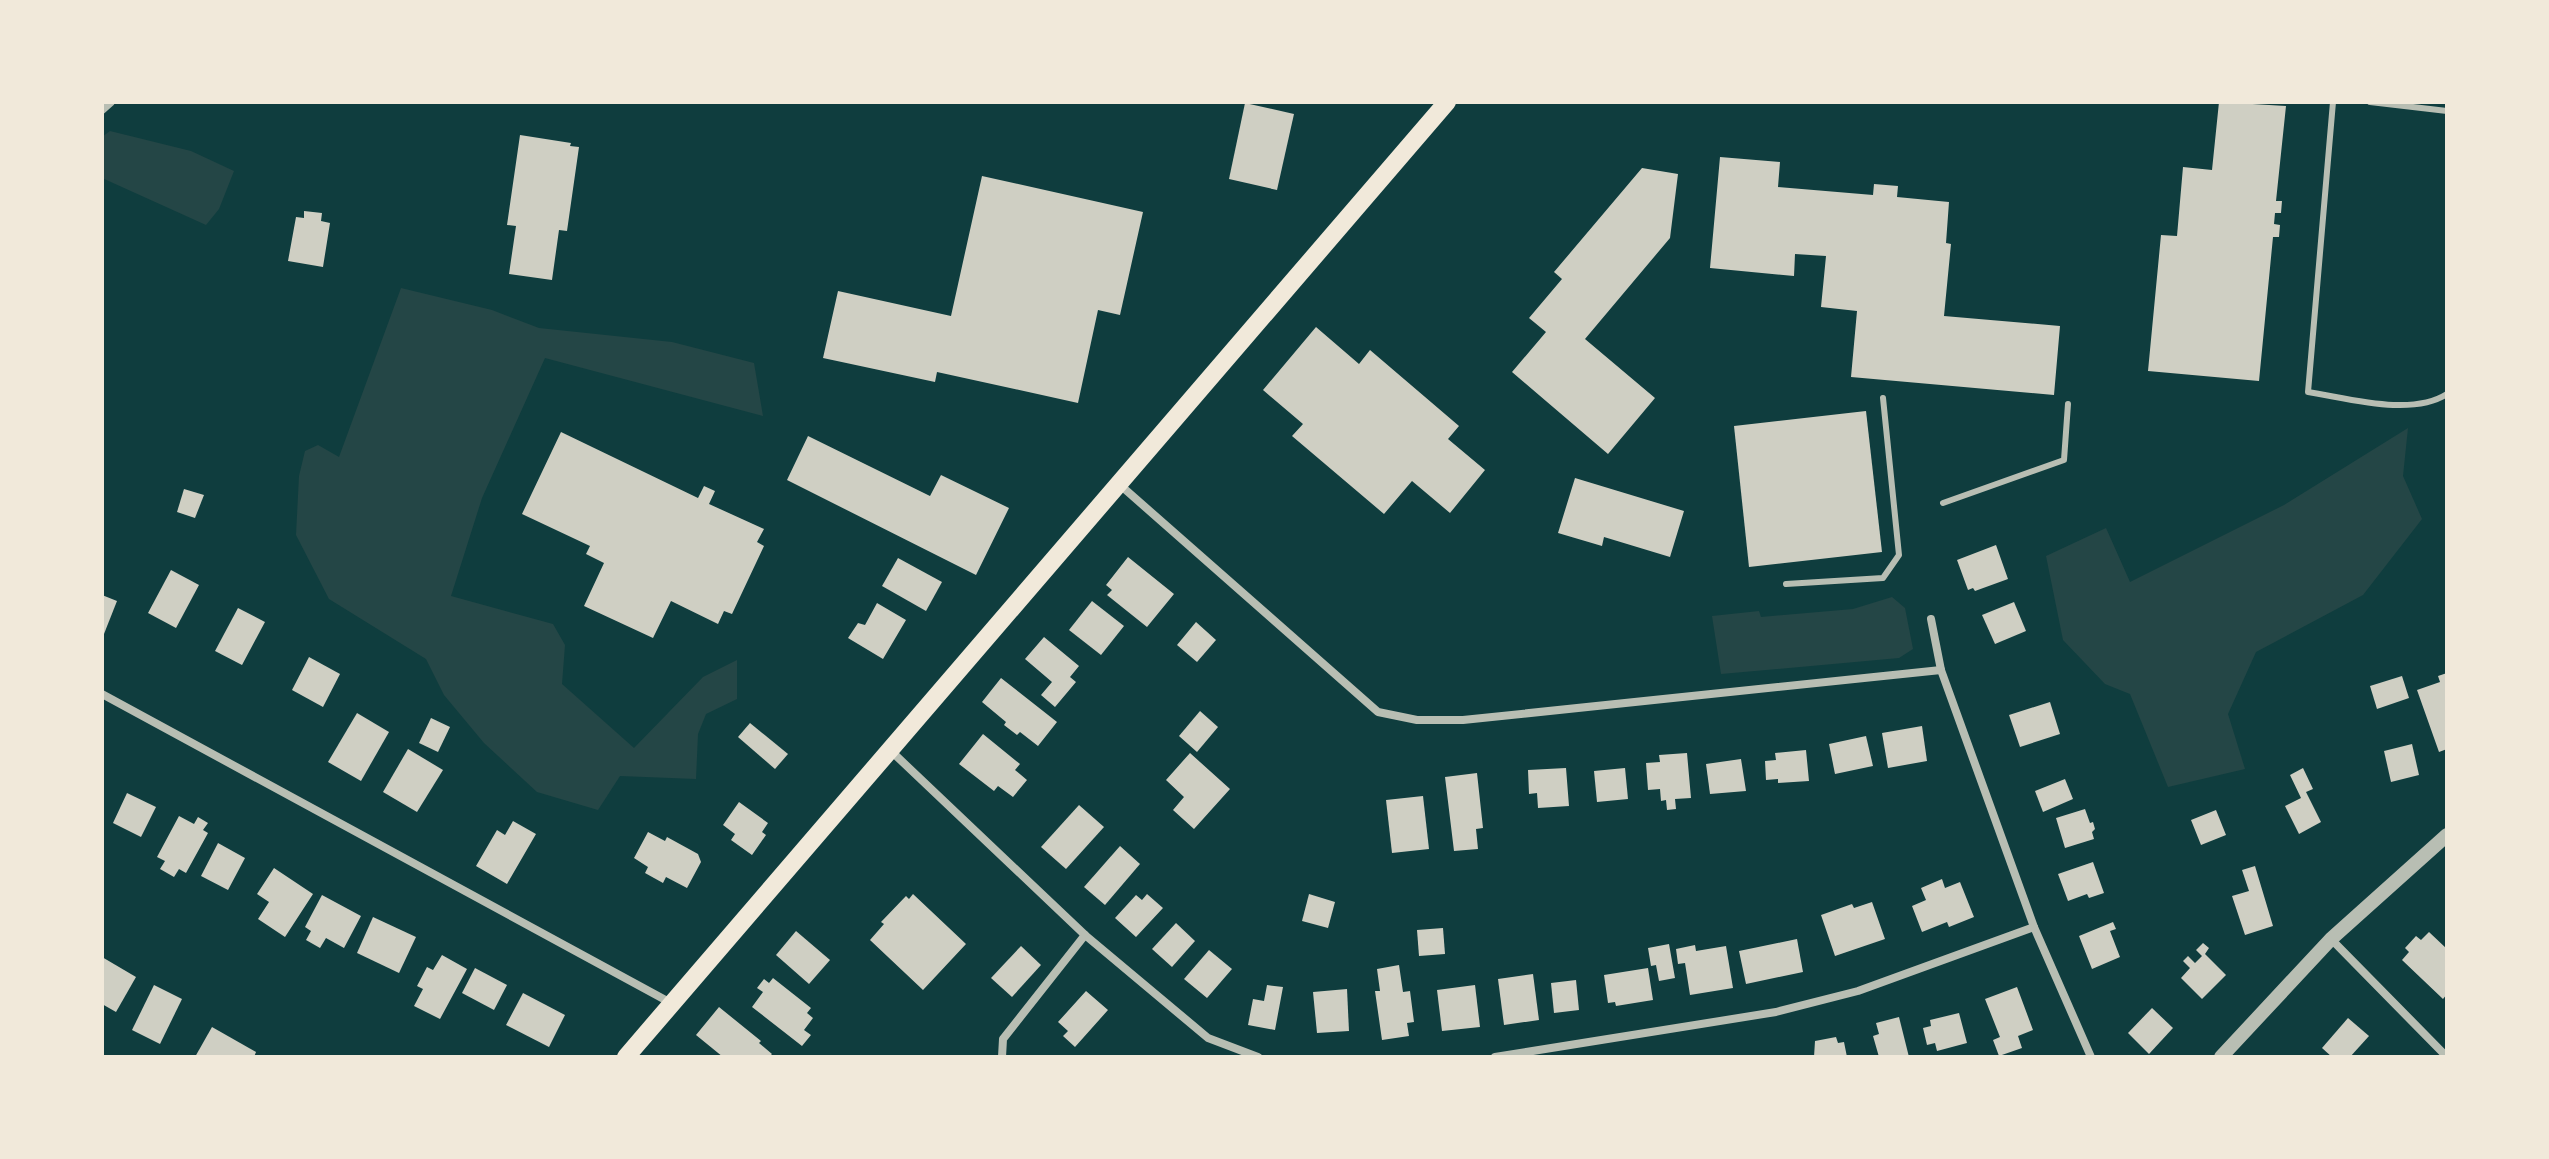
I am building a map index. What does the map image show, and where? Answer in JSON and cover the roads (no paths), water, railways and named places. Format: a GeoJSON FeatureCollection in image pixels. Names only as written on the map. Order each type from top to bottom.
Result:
{"type":"FeatureCollection","features":[{"type":"Feature","properties":{"kind":"main road"},"geometry":{"type":"LineString","coordinates":[[626,1057],[1447,102]]}},
{"type":"Feature","properties":{"kind":"street"},"geometry":{"type":"LineString","coordinates":[[102,110],[111,102]]}},
{"type":"Feature","properties":{"kind":"street"},"geometry":{"type":"LineString","coordinates":[[1118,483],[1378,712],[1417,720],[1463,720],[1941,670]]}},
{"type":"Feature","properties":{"kind":"street"},"geometry":{"type":"LineString","coordinates":[[1931,619],[1941,670],[2034,927],[2091,1057]]}},
{"type":"Feature","properties":{"kind":"street"},"geometry":{"type":"LineString","coordinates":[[102,694],[672,1004]]}},
{"type":"Feature","properties":{"kind":"street"},"geometry":{"type":"LineString","coordinates":[[890,750],[1085,935],[1208,1038],[1258,1057]]}},
{"type":"Feature","properties":{"kind":"street"},"geometry":{"type":"LineString","coordinates":[[2221,1057],[2331,939],[2447,835]]}},
{"type":"Feature","properties":{"kind":"street"},"geometry":{"type":"LineString","coordinates":[[1495,1057],[1776,1012],[1858,991],[2034,927]]}},
{"type":"Feature","properties":{"kind":"street"},"geometry":{"type":"LineString","coordinates":[[1002,1057],[1003,1039],[1085,935]]}},
{"type":"Feature","properties":{"kind":"street"},"geometry":{"type":"LineString","coordinates":[[2331,939],[2447,1057]]}},
{"type":"Feature","properties":{"kind":"lane"},"geometry":{"type":"LineString","coordinates":[[2333,102],[2308,392],[2402,406],[2434,402],[2447,394]]}},
{"type":"Feature","properties":{"kind":"lane"},"geometry":{"type":"LineString","coordinates":[[2370,102],[2447,111]]}},
{"type":"Feature","properties":{"kind":"lane"},"geometry":{"type":"LineString","coordinates":[[1786,584],[1883,578],[1899,555],[1883,398]]}},
{"type":"Feature","properties":{"kind":"lane"},"geometry":{"type":"LineString","coordinates":[[1943,503],[2064,460],[2068,404]]}}]}
